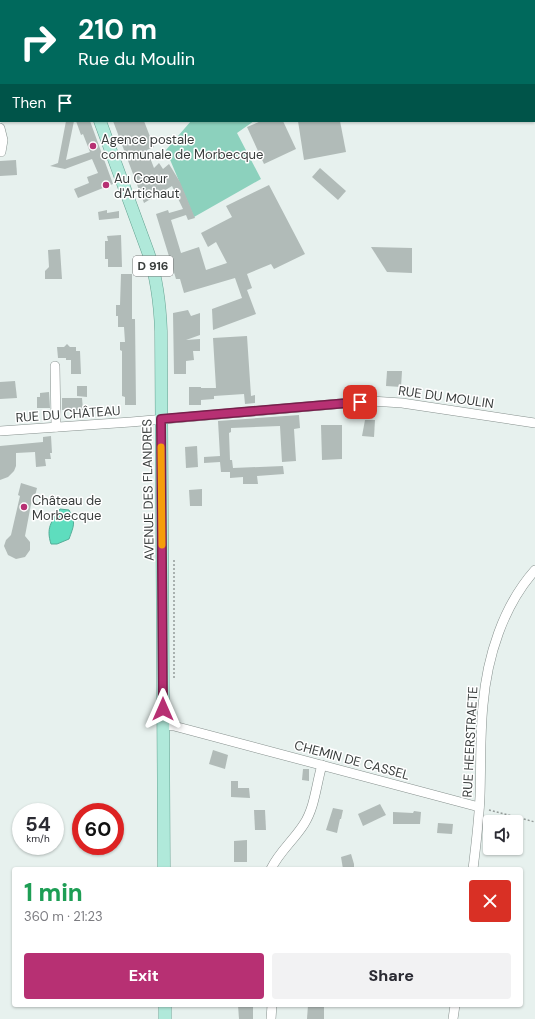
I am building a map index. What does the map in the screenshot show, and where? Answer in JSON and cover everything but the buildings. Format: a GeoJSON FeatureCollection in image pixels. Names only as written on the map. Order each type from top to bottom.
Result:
{"type":"FeatureCollection","features":[{"type":"Feature","properties":{"kind":"main road","name":"AVENUE DES FLANDRES"},"geometry":{"type":"LineString","coordinates":[[100,122],[146,244],[155,278],[160,321],[164,867]]}},
{"type":"Feature","properties":{"kind":"main road"},"geometry":{"type":"LineString","coordinates":[[165,1007],[165,1019]]}},
{"type":"Feature","properties":{"kind":"street"},"geometry":{"type":"LineString","coordinates":[[0,128],[3,140],[1,152]]}},
{"type":"Feature","properties":{"kind":"street"},"geometry":{"type":"LineString","coordinates":[[55,366],[56,427]]}},
{"type":"Feature","properties":{"kind":"street","name":"RUE DU MOULIN"},"geometry":{"type":"LineString","coordinates":[[161,419],[381,401],[419,405],[535,423]]}},
{"type":"Feature","properties":{"kind":"street","name":"RUE DU CHÂTEAU"},"geometry":{"type":"LineString","coordinates":[[0,431],[161,419]]}},
{"type":"Feature","properties":{"kind":"street","name":"RUE HEERSTRAETE"},"geometry":{"type":"LineString","coordinates":[[473,867],[479,807],[482,708],[485,684],[507,613],[519,591],[535,570]]}},
{"type":"Feature","properties":{"kind":"street","name":"CHEMIN DE CASSEL"},"geometry":{"type":"LineString","coordinates":[[163,725],[174,726],[479,807]]}},
{"type":"Feature","properties":{"kind":"street"},"geometry":{"type":"LineString","coordinates":[[272,867],[277,858],[307,819],[313,802],[322,765]]}},
{"type":"Feature","properties":{"kind":"street"},"geometry":{"type":"LineString","coordinates":[[272,1007],[272,1019]]}},
{"type":"Feature","properties":{"kind":"street"},"geometry":{"type":"LineString","coordinates":[[453,1019],[455,1007]]}},
{"type":"Feature","properties":{"kind":"path"},"geometry":{"type":"LineString","coordinates":[[479,807],[535,822]]}},
{"type":"Feature","properties":{"kind":"shaded area"},"geometry":{"type":"Polygon","coordinates":[[[190,122],[253,122],[237,133],[261,179],[194,217],[166,150],[190,122]]]}},
{"type":"Feature","properties":{"kind":"shaded area"},"geometry":{"type":"Polygon","coordinates":[[[60,509],[69,510],[73,518],[73,527],[69,539],[57,544],[51,544],[49,534],[50,525],[60,509]]]}},
{"type":"Feature","properties":{"kind":"slow traffic"},"geometry":{"type":"LineString","coordinates":[[161,447],[162,545]]}},
{"type":"Feature","properties":{"kind":"place","name":"Agence postale communale de Morbecque"},"geometry":{"type":"Point","coordinates":[93,146]}},
{"type":"Feature","properties":{"kind":"place","name":"Au Cœur d'Artichaut"},"geometry":{"type":"Point","coordinates":[106,185]}},
{"type":"Feature","properties":{"kind":"place","name":"Château de Morbecque"},"geometry":{"type":"Point","coordinates":[24,507]}},
{"type":"Feature","properties":{"kind":"route"},"geometry":{"type":"LineString","coordinates":[[163,709],[161,419],[360,402]]}}]}
